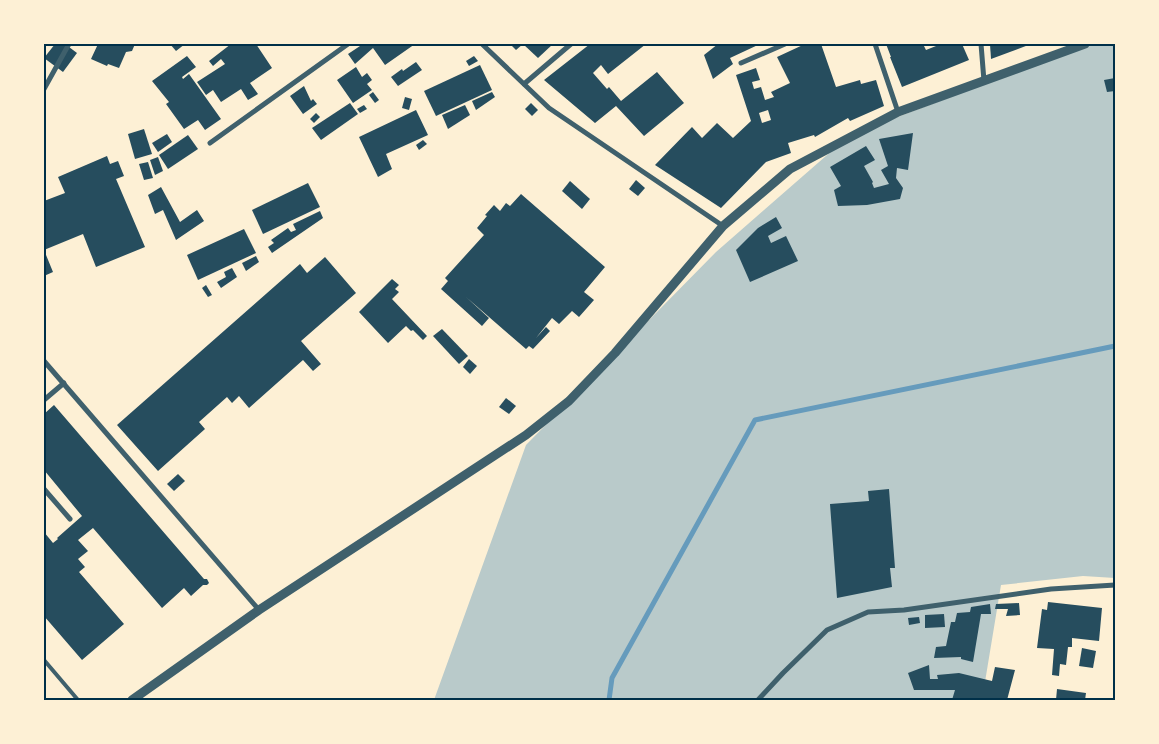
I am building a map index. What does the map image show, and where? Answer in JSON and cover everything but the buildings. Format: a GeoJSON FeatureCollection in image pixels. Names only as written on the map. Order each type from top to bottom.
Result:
{"type":"FeatureCollection","features":[{"type":"Feature","properties":{"kind":"street"},"geometry":{"type":"LineString","coordinates":[[44,89],[68,44]]}},
{"type":"Feature","properties":{"kind":"street"},"geometry":{"type":"LineString","coordinates":[[210,143],[348,44]]}},
{"type":"Feature","properties":{"kind":"street"},"geometry":{"type":"LineString","coordinates":[[482,44],[549,108],[723,226]]}},
{"type":"Feature","properties":{"kind":"street"},"geometry":{"type":"LineString","coordinates":[[524,84],[571,44]]}},
{"type":"Feature","properties":{"kind":"street"},"geometry":{"type":"LineString","coordinates":[[741,63],[785,44]]}},
{"type":"Feature","properties":{"kind":"street"},"geometry":{"type":"LineString","coordinates":[[875,44],[898,112]]}},
{"type":"Feature","properties":{"kind":"street"},"geometry":{"type":"LineString","coordinates":[[981,44],[984,81]]}},
{"type":"Feature","properties":{"kind":"street"},"geometry":{"type":"LineString","coordinates":[[132,700],[259,610],[526,435],[569,401],[615,353],[723,226],[790,170],[898,112],[1084,44]]}},
{"type":"Feature","properties":{"kind":"street"},"geometry":{"type":"LineString","coordinates":[[44,361],[259,610]]}},
{"type":"Feature","properties":{"kind":"street"},"geometry":{"type":"LineString","coordinates":[[44,400],[64,383]]}},
{"type":"Feature","properties":{"kind":"street"},"geometry":{"type":"LineString","coordinates":[[44,489],[70,520]]}},
{"type":"Feature","properties":{"kind":"street"},"geometry":{"type":"LineString","coordinates":[[758,700],[827,630],[868,612],[913,609],[1051,589],[1115,585]]}},
{"type":"Feature","properties":{"kind":"lane"},"geometry":{"type":"LineString","coordinates":[[44,660],[78,700]]}},
{"type":"Feature","properties":{"kind":"shaded area"},"geometry":{"type":"Polygon","coordinates":[[[1091,44],[1115,44],[1115,578],[1083,576],[1001,585],[982,700],[434,700],[526,445],[716,252],[850,135],[1091,44]]]}},
{"type":"Feature","properties":{"kind":"waterway"},"geometry":{"type":"LineString","coordinates":[[609,700],[612,678],[755,420],[1115,346]]}}]}
